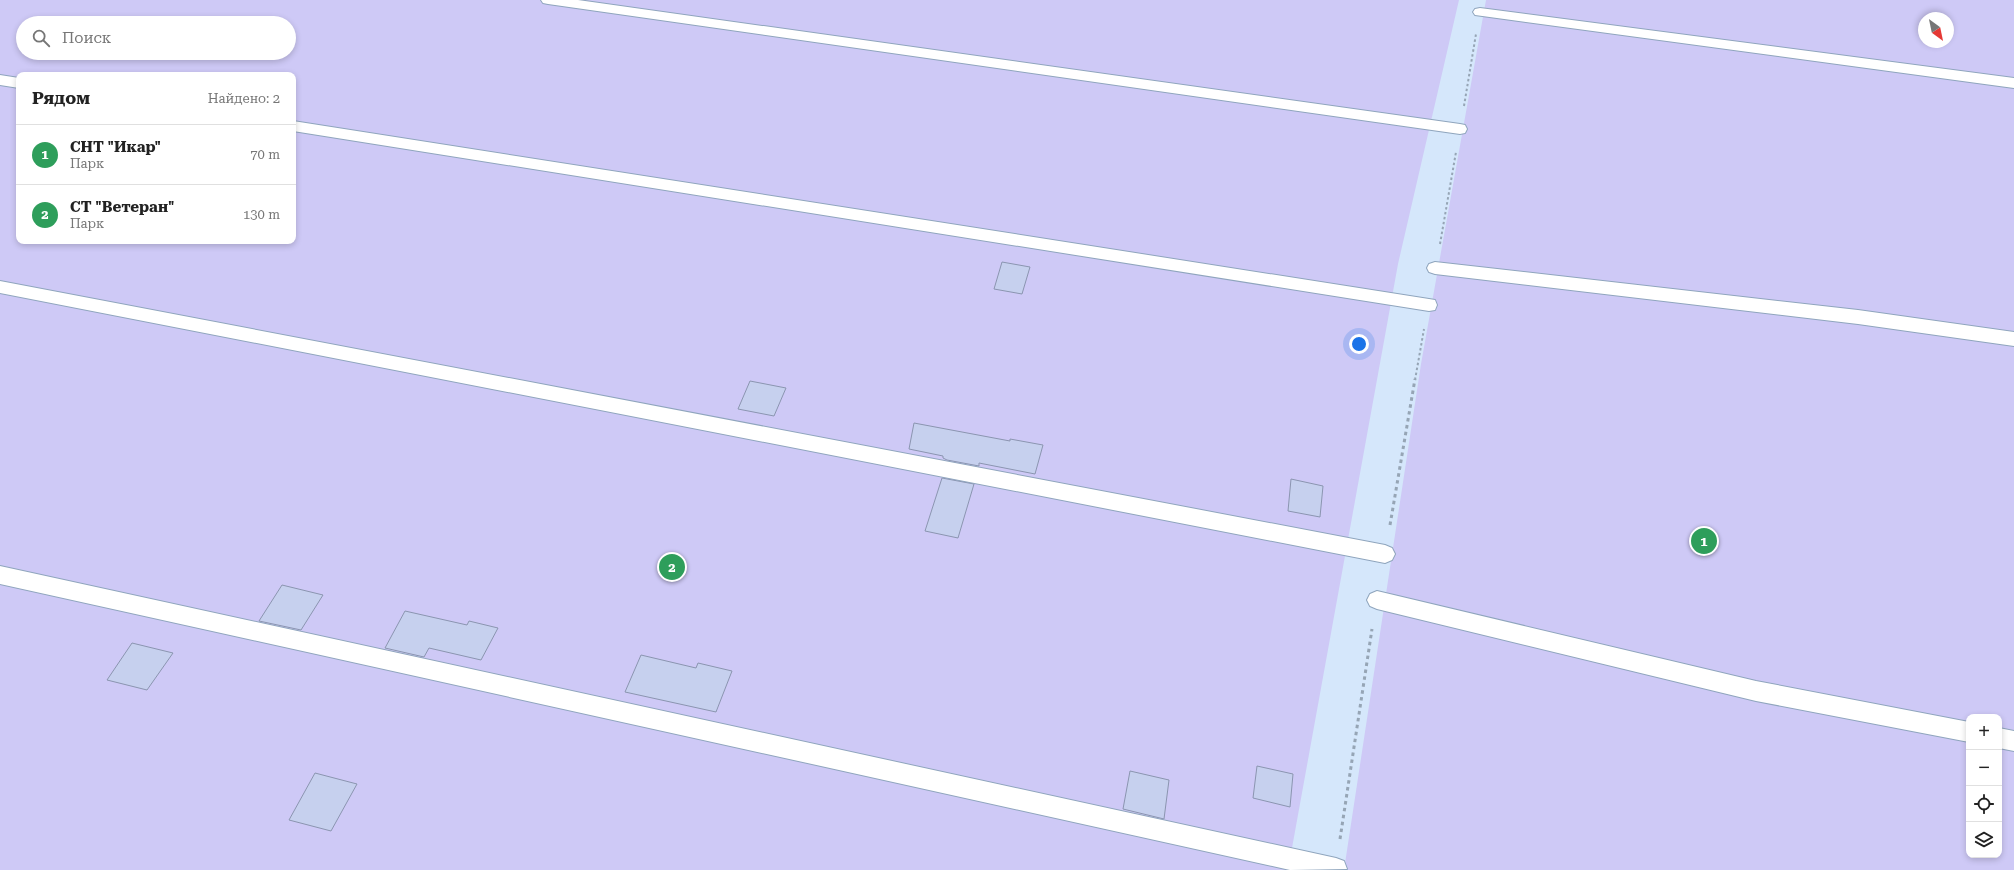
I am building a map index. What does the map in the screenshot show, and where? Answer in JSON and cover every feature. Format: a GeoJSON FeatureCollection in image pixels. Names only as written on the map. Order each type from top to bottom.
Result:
{"type":"FeatureCollection","features":[{"type":"Feature","properties":{"kind":"lane"},"geometry":{"type":"LineString","coordinates":[[548,0],[1460,129]]}},
{"type":"Feature","properties":{"kind":"lane"},"geometry":{"type":"LineString","coordinates":[[1480,12],[2014,83]]}},
{"type":"Feature","properties":{"kind":"lane"},"geometry":{"type":"LineString","coordinates":[[0,80],[16,83]]}},
{"type":"Feature","properties":{"kind":"lane"},"geometry":{"type":"LineString","coordinates":[[296,126],[1429,304]]}},
{"type":"Feature","properties":{"kind":"lane"},"geometry":{"type":"LineString","coordinates":[[1435,268],[1858,317],[2014,339]]}},
{"type":"Feature","properties":{"kind":"lane"},"geometry":{"type":"LineString","coordinates":[[0,287],[1385,554]]}},
{"type":"Feature","properties":{"kind":"lane"},"geometry":{"type":"LineString","coordinates":[[0,575],[1336,868]]}},
{"type":"Feature","properties":{"kind":"lane"},"geometry":{"type":"LineString","coordinates":[[1377,600],[1756,691],[1966,731]]}},
{"type":"Feature","properties":{"kind":"lane"},"geometry":{"type":"LineString","coordinates":[[2002,739],[2014,741]]}},
{"type":"Feature","properties":{"kind":"path"},"geometry":{"type":"LineString","coordinates":[[1435,268],[1480,12]]}},
{"type":"Feature","properties":{"kind":"path"},"geometry":{"type":"LineString","coordinates":[[1385,554],[1429,304]]}},
{"type":"Feature","properties":{"kind":"path"},"geometry":{"type":"LineString","coordinates":[[1336,868],[1377,600]]}},
{"type":"Feature","properties":{"kind":"shaded area"},"geometry":{"type":"Polygon","coordinates":[[[0,0],[1459,0],[1398,264],[1288,870],[0,870],[0,0]]]}},
{"type":"Feature","properties":{"kind":"shaded area"},"geometry":{"type":"Polygon","coordinates":[[[1486,0],[2014,0],[2014,870],[1344,870],[1421,364],[1486,0]]]}},
{"type":"Feature","properties":{"kind":"building"},"geometry":{"type":"Polygon","coordinates":[[[1002,262],[1030,267],[1022,294],[994,289],[1002,262]]]}},
{"type":"Feature","properties":{"kind":"building"},"geometry":{"type":"Polygon","coordinates":[[[750,381],[786,388],[774,416],[738,409],[750,381]]]}},
{"type":"Feature","properties":{"kind":"building"},"geometry":{"type":"Polygon","coordinates":[[[914,423],[1010,441],[1010,439],[1043,445],[1035,474],[979,463],[979,466],[947,460],[943,458],[943,456],[909,449],[914,423]]]}},
{"type":"Feature","properties":{"kind":"building"},"geometry":{"type":"Polygon","coordinates":[[[942,478],[974,484],[958,538],[925,531],[942,478]]]}},
{"type":"Feature","properties":{"kind":"building"},"geometry":{"type":"Polygon","coordinates":[[[1291,479],[1323,486],[1320,517],[1288,511],[1291,479]]]}},
{"type":"Feature","properties":{"kind":"building"},"geometry":{"type":"Polygon","coordinates":[[[282,585],[323,595],[301,630],[259,621],[282,585]]]}},
{"type":"Feature","properties":{"kind":"building"},"geometry":{"type":"Polygon","coordinates":[[[405,611],[467,625],[469,621],[498,628],[481,660],[429,648],[424,657],[385,648],[405,611]]]}},
{"type":"Feature","properties":{"kind":"building"},"geometry":{"type":"Polygon","coordinates":[[[132,643],[173,653],[147,690],[107,680],[132,643]]]}},
{"type":"Feature","properties":{"kind":"building"},"geometry":{"type":"Polygon","coordinates":[[[641,655],[696,668],[698,663],[732,671],[716,712],[625,692],[641,655]]]}},
{"type":"Feature","properties":{"kind":"building"},"geometry":{"type":"Polygon","coordinates":[[[1257,766],[1293,774],[1290,807],[1253,798],[1257,766]]]}},
{"type":"Feature","properties":{"kind":"building"},"geometry":{"type":"Polygon","coordinates":[[[1130,771],[1169,780],[1164,819],[1123,809],[1130,771]]]}},
{"type":"Feature","properties":{"kind":"building"},"geometry":{"type":"Polygon","coordinates":[[[315,773],[357,784],[331,831],[289,820],[315,773]]]}},
{"type":"Feature","properties":{"kind":"place","name":"СНТ \"Икар\""},"geometry":{"type":"Point","coordinates":[1704,541]}},
{"type":"Feature","properties":{"kind":"place","name":"СТ \"Ветеран\""},"geometry":{"type":"Point","coordinates":[672,567]}}]}
